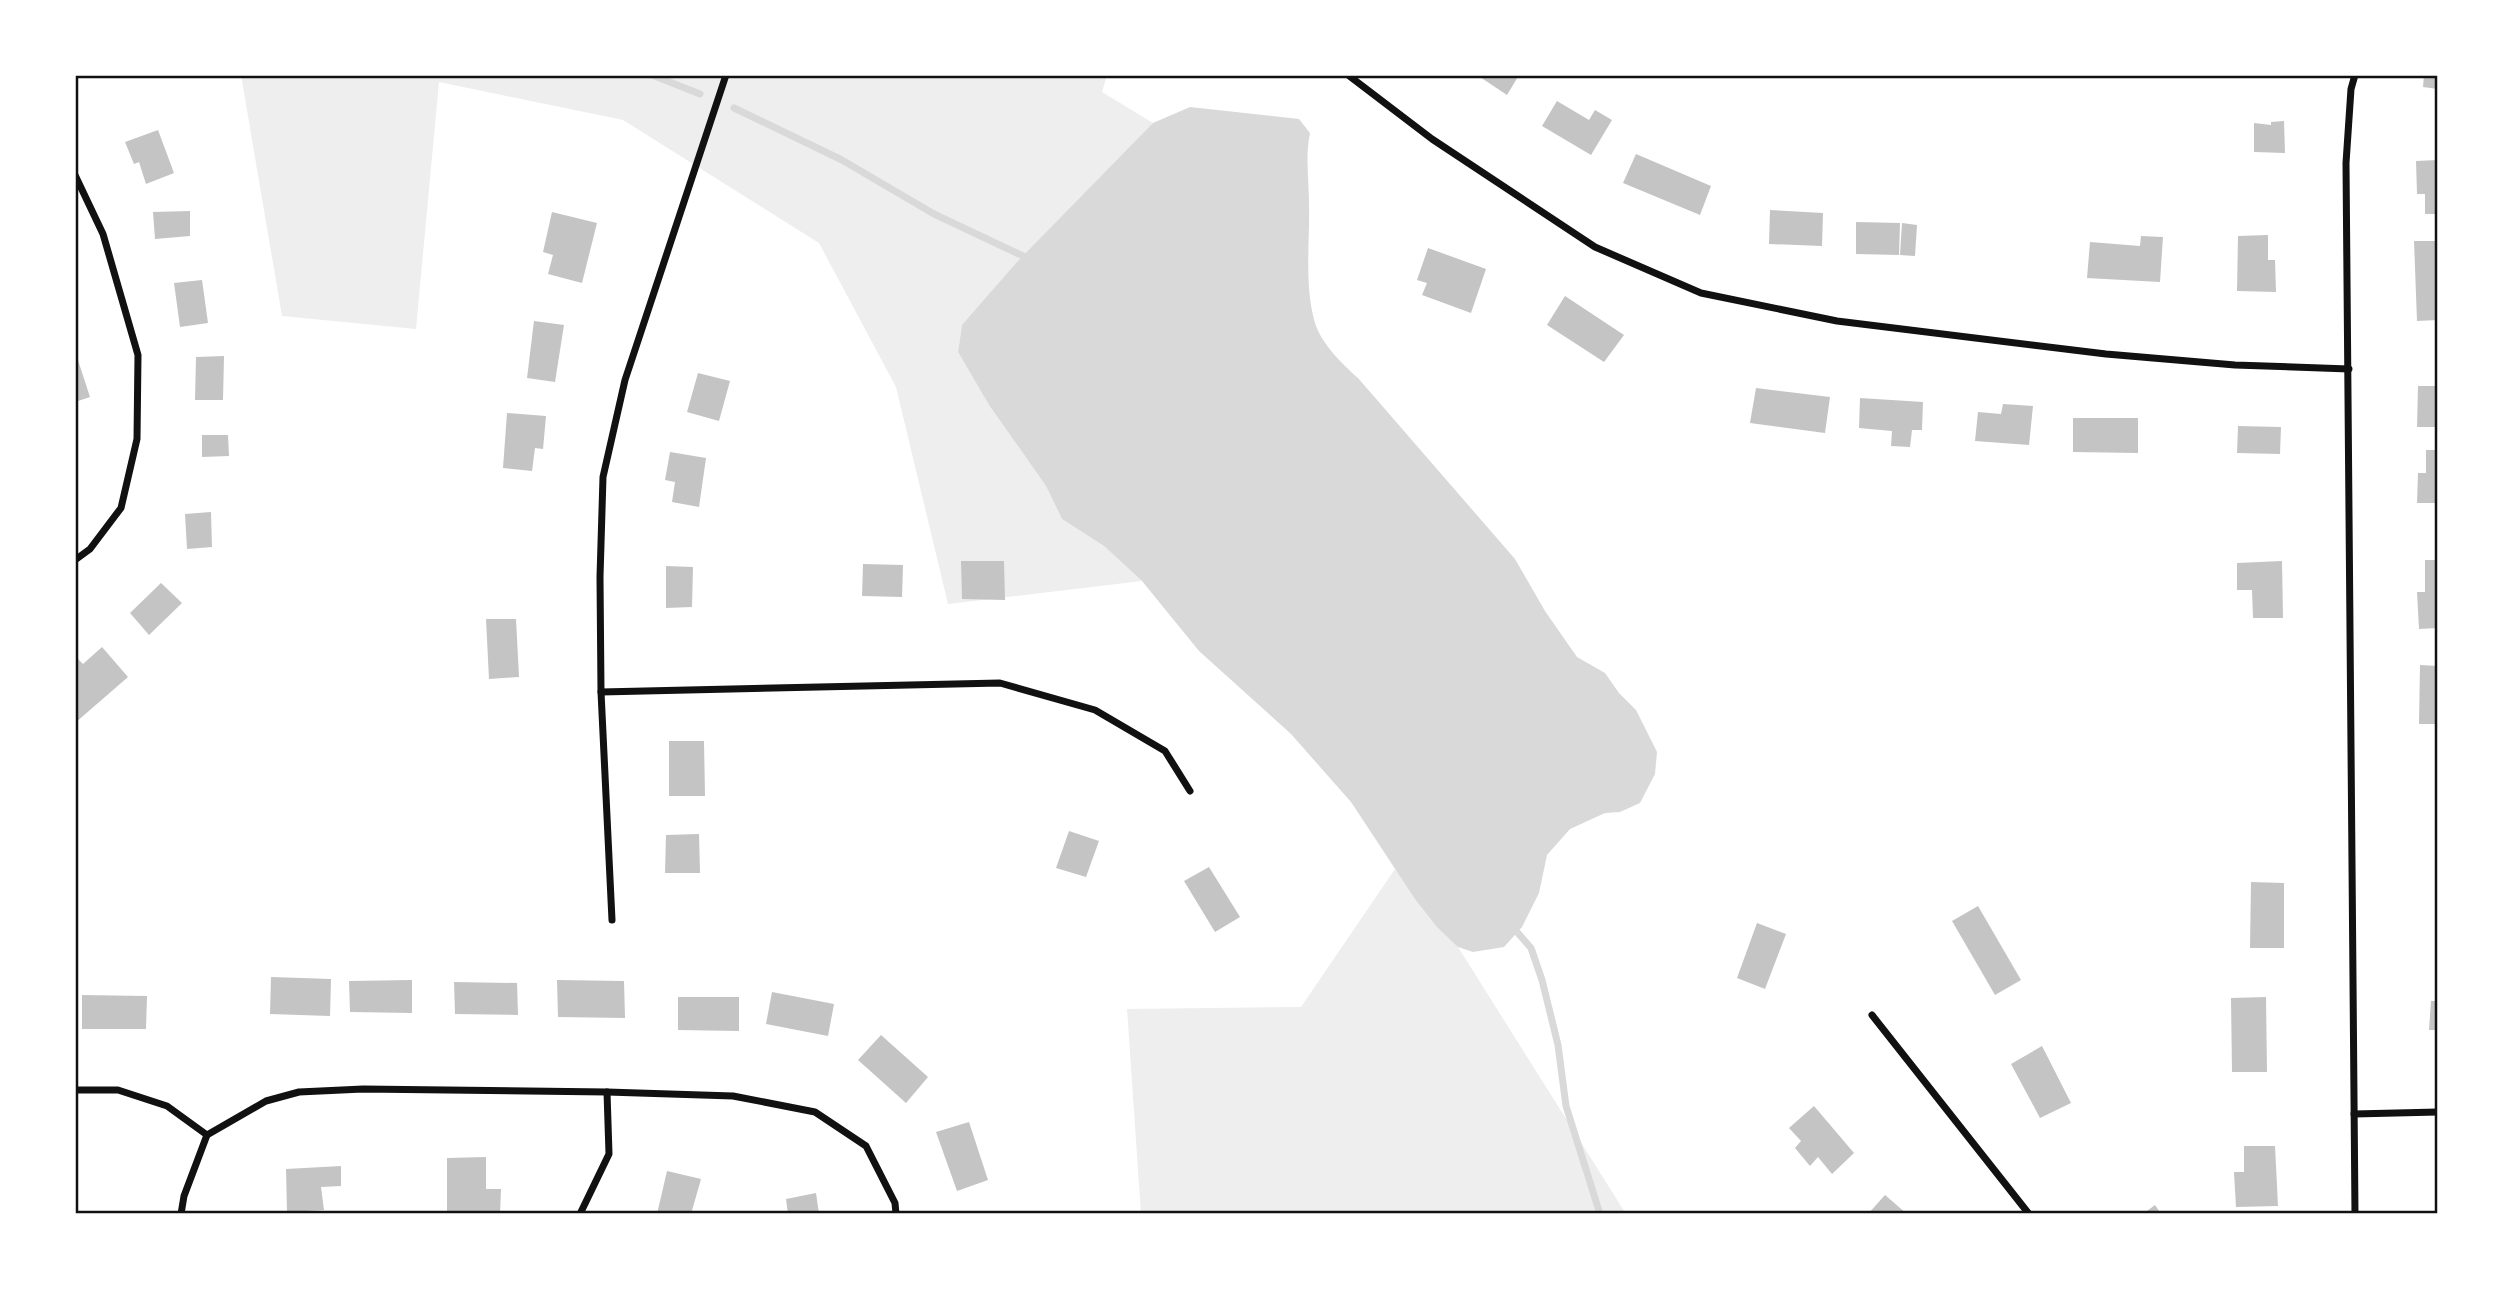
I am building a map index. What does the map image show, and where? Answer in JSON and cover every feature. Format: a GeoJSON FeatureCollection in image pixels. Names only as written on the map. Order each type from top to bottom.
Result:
{"type":"FeatureCollection","features":[{"type":"Feature","properties":{"kind":"street"},"geometry":{"type":"LineString","coordinates":[[612,920],[601,692],[603,477],[625,380],[726,75]]}},
{"type":"Feature","properties":{"kind":"street"},"geometry":{"type":"LineString","coordinates":[[1348,75],[1432,139],[1595,247],[1701,293],[1837,321],[2066,349],[2235,365],[2349,369]]}},
{"type":"Feature","properties":{"kind":"street"},"geometry":{"type":"LineString","coordinates":[[2355,75],[2351,89],[2346,163],[2355,1214]]}},
{"type":"Feature","properties":{"kind":"street"},"geometry":{"type":"LineString","coordinates":[[75,175],[103,234],[138,355],[138,367],[137,439],[121,508],[90,549],[75,560]]}},
{"type":"Feature","properties":{"kind":"street"},"geometry":{"type":"LineString","coordinates":[[601,692],[1000,683],[1095,710],[1166,751],[1190,791]]}},
{"type":"Feature","properties":{"kind":"street"},"geometry":{"type":"LineString","coordinates":[[1872,1015],[2029,1214]]}},
{"type":"Feature","properties":{"kind":"street"},"geometry":{"type":"LineString","coordinates":[[75,1090],[118,1090],[167,1106],[207,1135]]}},
{"type":"Feature","properties":{"kind":"street"},"geometry":{"type":"LineString","coordinates":[[181,1214],[184,1196],[207,1135],[266,1101],[299,1092],[363,1090],[733,1096],[815,1112],[866,1146],[895,1203],[896,1214]]}},
{"type":"Feature","properties":{"kind":"street"},"geometry":{"type":"LineString","coordinates":[[580,1214],[609,1154],[607,1092]]}},
{"type":"Feature","properties":{"kind":"street"},"geometry":{"type":"LineString","coordinates":[[2354,1114],[2438,1112]]}},
{"type":"Feature","properties":{"kind":"shaded area"},"geometry":{"type":"Polygon","coordinates":[[[241,75],[1107,75],[1102,92],[1153,123],[962,325],[958,352],[989,405],[1046,486],[1062,519],[1104,546],[1142,581],[948,604],[896,387],[819,243],[623,120],[439,82],[416,329],[282,316],[241,75]]]}},
{"type":"Feature","properties":{"kind":"shaded area"},"geometry":{"type":"Polygon","coordinates":[[[1190,107],[1299,119],[1310,133],[1307,160],[1309,279],[1312,309],[1318,331],[1333,353],[1358,378],[1515,559],[1545,611],[1577,657],[1605,673],[1619,693],[1636,710],[1657,752],[1655,774],[1640,803],[1620,812],[1605,813],[1570,829],[1547,855],[1539,893],[1522,927],[1504,947],[1473,952],[1458,947],[1437,927],[1415,899],[1351,802],[1291,734],[1199,651],[1142,581],[1104,546],[1062,519],[1046,486],[989,405],[958,352],[962,325],[1017,262],[1153,123],[1190,107]]]}},
{"type":"Feature","properties":{"kind":"shaded area"},"geometry":{"type":"Polygon","coordinates":[[[1395,869],[1458,947],[1626,1214],[1141,1214],[1127,1009],[1301,1007],[1395,869]]]}},
{"type":"Feature","properties":{"kind":"building"},"geometry":{"type":"Polygon","coordinates":[[[1477,75],[1519,75],[1507,95],[1477,75]]]}},
{"type":"Feature","properties":{"kind":"building"},"geometry":{"type":"Polygon","coordinates":[[[2424,75],[2438,75],[2438,89],[2423,87],[2424,75]]]}},
{"type":"Feature","properties":{"kind":"building"},"geometry":{"type":"Polygon","coordinates":[[[1557,101],[1589,120],[1595,110],[1612,120],[1591,155],[1542,126],[1557,101]]]}},
{"type":"Feature","properties":{"kind":"building"},"geometry":{"type":"Polygon","coordinates":[[[2284,121],[2285,153],[2254,152],[2254,123],[2271,125],[2271,122],[2284,121]]]}},
{"type":"Feature","properties":{"kind":"building"},"geometry":{"type":"Polygon","coordinates":[[[158,130],[174,173],[146,184],[139,162],[134,164],[125,142],[158,130]]]}},
{"type":"Feature","properties":{"kind":"building"},"geometry":{"type":"Polygon","coordinates":[[[1636,154],[1711,186],[1700,215],[1623,183],[1636,154]]]}},
{"type":"Feature","properties":{"kind":"building"},"geometry":{"type":"Polygon","coordinates":[[[2438,160],[2438,214],[2425,214],[2425,194],[2417,194],[2416,161],[2438,160]]]}},
{"type":"Feature","properties":{"kind":"building"},"geometry":{"type":"Polygon","coordinates":[[[1770,210],[1823,213],[1822,246],[1769,244],[1770,210]]]}},
{"type":"Feature","properties":{"kind":"building"},"geometry":{"type":"Polygon","coordinates":[[[190,211],[190,236],[155,239],[153,212],[190,211]]]}},
{"type":"Feature","properties":{"kind":"building"},"geometry":{"type":"Polygon","coordinates":[[[552,212],[597,223],[582,283],[548,274],[553,255],[543,252],[552,212]]]}},
{"type":"Feature","properties":{"kind":"building"},"geometry":{"type":"Polygon","coordinates":[[[1856,222],[1900,223],[1899,255],[1856,254],[1856,222]]]}},
{"type":"Feature","properties":{"kind":"building"},"geometry":{"type":"Polygon","coordinates":[[[1902,223],[1917,225],[1915,256],[1900,255],[1902,223]]]}},
{"type":"Feature","properties":{"kind":"building"},"geometry":{"type":"Polygon","coordinates":[[[2268,235],[2268,260],[2275,260],[2276,292],[2237,291],[2238,236],[2268,235]]]}},
{"type":"Feature","properties":{"kind":"building"},"geometry":{"type":"Polygon","coordinates":[[[2141,236],[2163,237],[2160,282],[2087,278],[2090,242],[2140,246],[2141,236]]]}},
{"type":"Feature","properties":{"kind":"building"},"geometry":{"type":"Polygon","coordinates":[[[2414,241],[2438,241],[2438,320],[2417,321],[2414,241]]]}},
{"type":"Feature","properties":{"kind":"building"},"geometry":{"type":"Polygon","coordinates":[[[1428,248],[1486,269],[1471,313],[1422,295],[1427,283],[1417,280],[1428,248]]]}},
{"type":"Feature","properties":{"kind":"building"},"geometry":{"type":"Polygon","coordinates":[[[202,280],[208,323],[180,327],[174,283],[202,280]]]}},
{"type":"Feature","properties":{"kind":"building"},"geometry":{"type":"Polygon","coordinates":[[[1565,296],[1624,335],[1604,362],[1547,325],[1565,296]]]}},
{"type":"Feature","properties":{"kind":"building"},"geometry":{"type":"Polygon","coordinates":[[[534,321],[564,325],[555,382],[527,378],[534,321]]]}},
{"type":"Feature","properties":{"kind":"building"},"geometry":{"type":"Polygon","coordinates":[[[75,351],[90,397],[75,402],[75,351]]]}},
{"type":"Feature","properties":{"kind":"building"},"geometry":{"type":"Polygon","coordinates":[[[224,356],[223,400],[195,400],[196,357],[224,356]]]}},
{"type":"Feature","properties":{"kind":"building"},"geometry":{"type":"Polygon","coordinates":[[[698,373],[730,381],[719,421],[687,412],[698,373]]]}},
{"type":"Feature","properties":{"kind":"building"},"geometry":{"type":"Polygon","coordinates":[[[2418,386],[2438,386],[2438,427],[2417,427],[2418,386]]]}},
{"type":"Feature","properties":{"kind":"building"},"geometry":{"type":"Polygon","coordinates":[[[1756,388],[1830,397],[1825,433],[1750,423],[1756,388]]]}},
{"type":"Feature","properties":{"kind":"building"},"geometry":{"type":"Polygon","coordinates":[[[1860,398],[1923,402],[1922,430],[1912,430],[1910,447],[1891,446],[1892,431],[1859,428],[1860,398]]]}},
{"type":"Feature","properties":{"kind":"building"},"geometry":{"type":"Polygon","coordinates":[[[2003,404],[2033,406],[2029,445],[1975,441],[1978,412],[2001,414],[2003,404]]]}},
{"type":"Feature","properties":{"kind":"building"},"geometry":{"type":"Polygon","coordinates":[[[507,413],[546,416],[543,449],[535,448],[532,471],[503,468],[507,413]]]}},
{"type":"Feature","properties":{"kind":"building"},"geometry":{"type":"Polygon","coordinates":[[[2073,418],[2138,418],[2138,453],[2073,452],[2073,418]]]}},
{"type":"Feature","properties":{"kind":"building"},"geometry":{"type":"Polygon","coordinates":[[[2238,426],[2281,427],[2280,454],[2237,453],[2238,426]]]}},
{"type":"Feature","properties":{"kind":"building"},"geometry":{"type":"Polygon","coordinates":[[[202,435],[228,435],[229,456],[202,457],[202,435]]]}},
{"type":"Feature","properties":{"kind":"building"},"geometry":{"type":"Polygon","coordinates":[[[2426,450],[2438,450],[2438,503],[2417,503],[2418,473],[2426,473],[2426,450]]]}},
{"type":"Feature","properties":{"kind":"building"},"geometry":{"type":"Polygon","coordinates":[[[670,452],[706,458],[699,507],[672,502],[675,482],[665,480],[670,452]]]}},
{"type":"Feature","properties":{"kind":"building"},"geometry":{"type":"Polygon","coordinates":[[[211,512],[212,547],[187,549],[185,514],[211,512]]]}},
{"type":"Feature","properties":{"kind":"building"},"geometry":{"type":"Polygon","coordinates":[[[2425,560],[2438,560],[2438,628],[2419,629],[2417,592],[2425,592],[2425,560]]]}},
{"type":"Feature","properties":{"kind":"building"},"geometry":{"type":"Polygon","coordinates":[[[961,561],[1004,561],[1005,600],[962,599],[961,561]]]}},
{"type":"Feature","properties":{"kind":"building"},"geometry":{"type":"Polygon","coordinates":[[[2282,561],[2283,618],[2253,618],[2252,590],[2237,590],[2237,563],[2282,561]]]}},
{"type":"Feature","properties":{"kind":"building"},"geometry":{"type":"Polygon","coordinates":[[[863,564],[903,565],[902,597],[862,596],[863,564]]]}},
{"type":"Feature","properties":{"kind":"building"},"geometry":{"type":"Polygon","coordinates":[[[666,566],[693,567],[692,607],[666,608],[666,566]]]}},
{"type":"Feature","properties":{"kind":"building"},"geometry":{"type":"Polygon","coordinates":[[[161,583],[182,603],[149,635],[130,613],[161,583]]]}},
{"type":"Feature","properties":{"kind":"building"},"geometry":{"type":"Polygon","coordinates":[[[486,619],[516,619],[519,677],[489,679],[486,619]]]}},
{"type":"Feature","properties":{"kind":"building"},"geometry":{"type":"Polygon","coordinates":[[[102,647],[128,677],[75,723],[75,656],[83,664],[102,647]]]}},
{"type":"Feature","properties":{"kind":"building"},"geometry":{"type":"Polygon","coordinates":[[[2420,665],[2438,666],[2438,724],[2419,724],[2420,665]]]}},
{"type":"Feature","properties":{"kind":"building"},"geometry":{"type":"Polygon","coordinates":[[[669,741],[704,741],[705,796],[669,796],[669,741]]]}},
{"type":"Feature","properties":{"kind":"building"},"geometry":{"type":"Polygon","coordinates":[[[1069,831],[1099,841],[1086,877],[1056,868],[1069,831]]]}},
{"type":"Feature","properties":{"kind":"building"},"geometry":{"type":"Polygon","coordinates":[[[699,834],[700,873],[665,873],[666,835],[699,834]]]}},
{"type":"Feature","properties":{"kind":"building"},"geometry":{"type":"Polygon","coordinates":[[[1209,867],[1240,917],[1215,932],[1184,881],[1209,867]]]}},
{"type":"Feature","properties":{"kind":"building"},"geometry":{"type":"Polygon","coordinates":[[[2251,882],[2284,883],[2284,948],[2250,948],[2251,882]]]}},
{"type":"Feature","properties":{"kind":"building"},"geometry":{"type":"Polygon","coordinates":[[[1978,906],[2021,980],[1995,995],[1952,921],[1978,906]]]}},
{"type":"Feature","properties":{"kind":"building"},"geometry":{"type":"Polygon","coordinates":[[[1757,923],[1786,934],[1765,989],[1737,978],[1757,923]]]}},
{"type":"Feature","properties":{"kind":"building"},"geometry":{"type":"Polygon","coordinates":[[[271,977],[331,979],[330,1016],[270,1014],[271,977]]]}},
{"type":"Feature","properties":{"kind":"building"},"geometry":{"type":"Polygon","coordinates":[[[412,980],[412,1013],[350,1012],[349,981],[412,980]]]}},
{"type":"Feature","properties":{"kind":"building"},"geometry":{"type":"Polygon","coordinates":[[[557,980],[624,981],[625,1018],[558,1017],[557,980]]]}},
{"type":"Feature","properties":{"kind":"building"},"geometry":{"type":"Polygon","coordinates":[[[454,982],[517,983],[518,1015],[455,1014],[454,982]]]}},
{"type":"Feature","properties":{"kind":"building"},"geometry":{"type":"Polygon","coordinates":[[[772,992],[834,1004],[828,1036],[766,1024],[772,992]]]}},
{"type":"Feature","properties":{"kind":"building"},"geometry":{"type":"Polygon","coordinates":[[[82,995],[147,996],[146,1029],[82,1029],[82,995]]]}},
{"type":"Feature","properties":{"kind":"building"},"geometry":{"type":"Polygon","coordinates":[[[678,997],[739,997],[739,1031],[678,1030],[678,997]]]}},
{"type":"Feature","properties":{"kind":"building"},"geometry":{"type":"Polygon","coordinates":[[[2266,997],[2267,1072],[2232,1072],[2231,998],[2266,997]]]}},
{"type":"Feature","properties":{"kind":"building"},"geometry":{"type":"Polygon","coordinates":[[[2431,1001],[2438,1001],[2438,1030],[2429,1030],[2431,1001]]]}},
{"type":"Feature","properties":{"kind":"building"},"geometry":{"type":"Polygon","coordinates":[[[881,1035],[928,1077],[906,1103],[858,1060],[881,1035]]]}},
{"type":"Feature","properties":{"kind":"building"},"geometry":{"type":"Polygon","coordinates":[[[2042,1046],[2071,1103],[2040,1118],[2011,1064],[2042,1046]]]}},
{"type":"Feature","properties":{"kind":"building"},"geometry":{"type":"Polygon","coordinates":[[[1814,1106],[1854,1153],[1832,1174],[1818,1157],[1810,1166],[1795,1148],[1801,1141],[1789,1128],[1814,1106]]]}},
{"type":"Feature","properties":{"kind":"building"},"geometry":{"type":"Polygon","coordinates":[[[969,1122],[988,1180],[957,1191],[936,1132],[969,1122]]]}},
{"type":"Feature","properties":{"kind":"building"},"geometry":{"type":"Polygon","coordinates":[[[2244,1146],[2275,1146],[2278,1206],[2236,1207],[2234,1172],[2244,1172],[2244,1146]]]}},
{"type":"Feature","properties":{"kind":"building"},"geometry":{"type":"Polygon","coordinates":[[[486,1157],[486,1189],[501,1189],[500,1214],[447,1213],[447,1158],[486,1157]]]}},
{"type":"Feature","properties":{"kind":"building"},"geometry":{"type":"Polygon","coordinates":[[[341,1166],[341,1186],[321,1187],[324,1210],[287,1212],[286,1169],[341,1166]]]}},
{"type":"Feature","properties":{"kind":"building"},"geometry":{"type":"Polygon","coordinates":[[[667,1171],[701,1179],[691,1214],[657,1214],[667,1171]]]}},
{"type":"Feature","properties":{"kind":"building"},"geometry":{"type":"Polygon","coordinates":[[[816,1193],[819,1214],[788,1214],[786,1199],[816,1193]]]}},
{"type":"Feature","properties":{"kind":"building"},"geometry":{"type":"Polygon","coordinates":[[[1885,1195],[1907,1214],[1868,1214],[1885,1195]]]}},
{"type":"Feature","properties":{"kind":"building"},"geometry":{"type":"Polygon","coordinates":[[[2155,1205],[2161,1214],[2143,1214],[2155,1205]]]}},
{"type":"Feature","properties":{"kind":"waterway"},"geometry":{"type":"LineString","coordinates":[[652,75],[700,94]]}},
{"type":"Feature","properties":{"kind":"waterway"},"geometry":{"type":"LineString","coordinates":[[734,108],[842,160],[934,214],[1023,256]]}},
{"type":"Feature","properties":{"kind":"waterway"},"geometry":{"type":"LineString","coordinates":[[1517,932],[1531,948],[1542,980],[1558,1045],[1566,1106],[1600,1214]]}}]}
